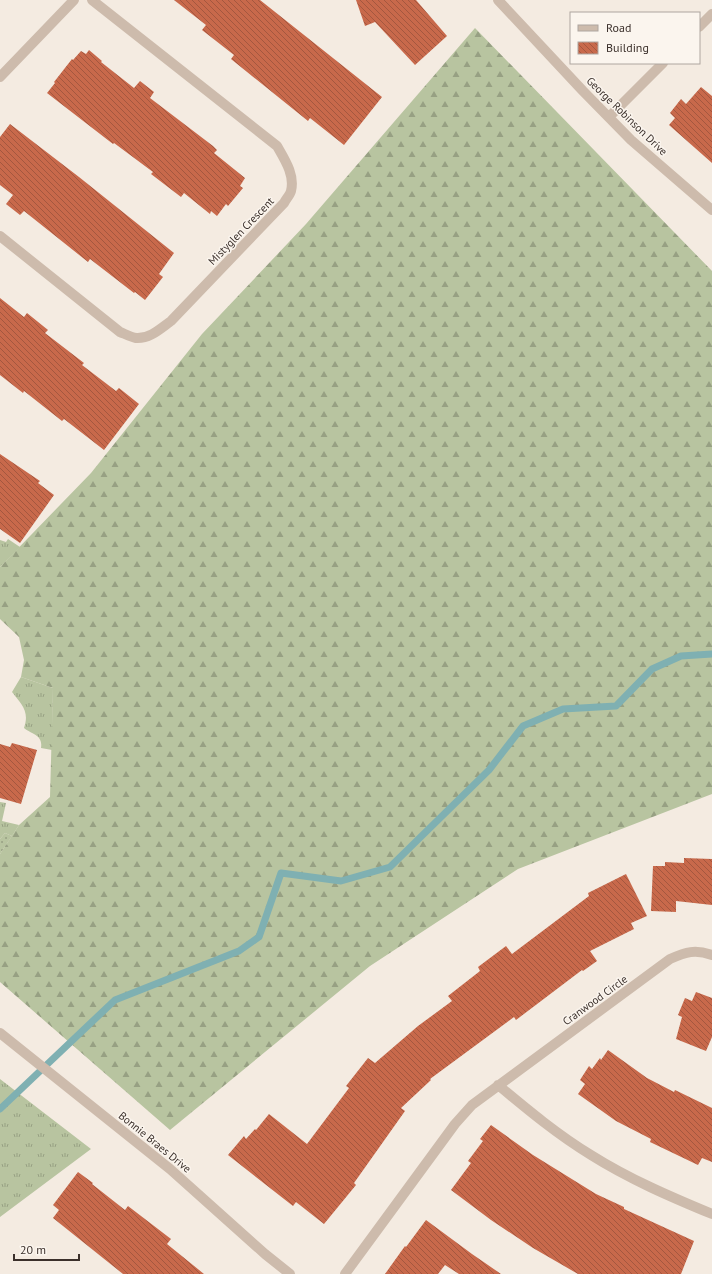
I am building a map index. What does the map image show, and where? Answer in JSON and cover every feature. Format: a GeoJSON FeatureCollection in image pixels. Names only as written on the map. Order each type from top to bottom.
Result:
{"type":"FeatureCollection","features":[{"type":"Feature","properties":{"kind":"street"},"geometry":{"type":"LineString","coordinates":[[0,78],[74,0]]}},
{"type":"Feature","properties":{"kind":"street","name":"Mistyglen Crescent"},"geometry":{"type":"LineString","coordinates":[[0,236],[120,332],[135,338],[155,333],[171,321],[284,203],[291,192],[291,178],[288,164],[277,146],[92,0]]}},
{"type":"Feature","properties":{"kind":"street","name":"George Robinson Drive"},"geometry":{"type":"LineString","coordinates":[[498,0],[631,140],[712,210]]}},
{"type":"Feature","properties":{"kind":"street"},"geometry":{"type":"LineString","coordinates":[[700,26],[712,14]]}},
{"type":"Feature","properties":{"kind":"street"},"geometry":{"type":"LineString","coordinates":[[609,117],[662,64]]}},
{"type":"Feature","properties":{"kind":"street","name":"Cranwood Circle"},"geometry":{"type":"LineString","coordinates":[[345,1274],[455,1124],[472,1105],[670,960],[686,952],[703,952],[712,955]]}},
{"type":"Feature","properties":{"kind":"street","name":"Bonnie Braes Drive"},"geometry":{"type":"LineString","coordinates":[[0,1033],[170,1168],[265,1254],[290,1274]]}},
{"type":"Feature","properties":{"kind":"street"},"geometry":{"type":"LineString","coordinates":[[498,1085],[532,1114],[591,1155],[624,1174],[712,1214]]}},
{"type":"Feature","properties":{"kind":"green space"},"geometry":{"type":"Polygon","coordinates":[[[475,28],[712,271],[712,794],[518,869],[370,966],[170,1130],[0,982],[0,854],[19,825],[50,797],[53,688],[21,677],[24,660],[19,637],[0,619],[0,567],[91,473],[202,334],[306,224],[475,28]]]}},
{"type":"Feature","properties":{"kind":"green space"},"geometry":{"type":"Polygon","coordinates":[[[8,539],[20,547],[0,567],[0,540],[6,542],[8,539]]]}},
{"type":"Feature","properties":{"kind":"green space"},"geometry":{"type":"Polygon","coordinates":[[[21,677],[53,688],[52,750],[41,748],[39,738],[24,728],[26,717],[24,708],[12,692],[21,677]]]}},
{"type":"Feature","properties":{"kind":"green space"},"geometry":{"type":"Polygon","coordinates":[[[0,802],[6,803],[2,821],[19,825],[12,836],[5,833],[0,839],[0,802]]]}},
{"type":"Feature","properties":{"kind":"green space"},"geometry":{"type":"Polygon","coordinates":[[[5,833],[12,836],[0,854],[0,839],[5,833]]]}},
{"type":"Feature","properties":{"kind":"green space"},"geometry":{"type":"Polygon","coordinates":[[[0,1079],[91,1149],[0,1217],[0,1079]]]}},
{"type":"Feature","properties":{"kind":"building"},"geometry":{"type":"Polygon","coordinates":[[[174,0],[260,0],[382,97],[344,145],[310,118],[308,121],[231,59],[234,55],[202,30],[206,25],[174,0]]]}},
{"type":"Feature","properties":{"kind":"building"},"geometry":{"type":"Polygon","coordinates":[[[356,0],[416,0],[447,36],[415,65],[375,22],[365,26],[356,0]]]}},
{"type":"Feature","properties":{"kind":"building"},"geometry":{"type":"Polygon","coordinates":[[[89,50],[102,61],[101,62],[134,88],[140,81],[154,92],[150,98],[213,146],[217,150],[214,153],[245,178],[240,186],[243,188],[228,206],[226,204],[217,216],[211,211],[210,214],[184,193],[181,197],[151,174],[153,172],[114,143],[113,144],[47,93],[72,59],[73,60],[81,51],[86,54],[89,50]]]}},
{"type":"Feature","properties":{"kind":"building"},"geometry":{"type":"Polygon","coordinates":[[[701,87],[712,96],[712,163],[669,125],[675,118],[670,113],[681,99],[686,104],[701,87]]]}},
{"type":"Feature","properties":{"kind":"building"},"geometry":{"type":"Polygon","coordinates":[[[10,124],[174,253],[159,274],[163,277],[145,300],[90,259],[88,262],[24,211],[20,215],[6,204],[13,195],[0,185],[0,137],[10,124]]]}},
{"type":"Feature","properties":{"kind":"building"},"geometry":{"type":"Polygon","coordinates":[[[0,298],[24,317],[27,313],[48,330],[45,333],[84,363],[82,365],[116,391],[119,388],[139,404],[104,450],[64,419],[62,421],[24,391],[23,393],[0,375],[0,298]]]}},
{"type":"Feature","properties":{"kind":"building"},"geometry":{"type":"Polygon","coordinates":[[[0,454],[40,481],[38,483],[54,495],[20,543],[0,529],[0,454]]]}},
{"type":"Feature","properties":{"kind":"building"},"geometry":{"type":"Polygon","coordinates":[[[12,743],[37,750],[21,804],[0,798],[0,744],[10,747],[12,743]]]}},
{"type":"Feature","properties":{"kind":"building"},"geometry":{"type":"Polygon","coordinates":[[[684,858],[712,859],[712,905],[676,901],[676,912],[651,911],[653,866],[665,866],[665,862],[684,863],[684,858]]]}},
{"type":"Feature","properties":{"kind":"building"},"geometry":{"type":"Polygon","coordinates":[[[626,874],[647,916],[631,923],[634,929],[590,951],[597,961],[583,971],[582,970],[516,1020],[514,1017],[430,1079],[431,1080],[401,1108],[405,1111],[354,1183],[356,1185],[324,1224],[296,1202],[293,1206],[228,1155],[244,1136],[246,1139],[255,1129],[256,1130],[269,1114],[307,1144],[349,1088],[346,1086],[368,1058],[375,1063],[418,1026],[452,1001],[448,996],[480,971],[478,967],[506,946],[512,954],[589,896],[588,893],[626,874]]]}},
{"type":"Feature","properties":{"kind":"building"},"geometry":{"type":"Polygon","coordinates":[[[696,992],[712,998],[712,1037],[706,1051],[676,1039],[682,1017],[678,1015],[685,998],[692,1001],[696,992]]]}},
{"type":"Feature","properties":{"kind":"building"},"geometry":{"type":"Polygon","coordinates":[[[608,1050],[647,1078],[674,1092],[675,1090],[712,1108],[712,1162],[702,1158],[698,1165],[650,1142],[651,1139],[616,1121],[578,1094],[585,1084],[580,1080],[589,1066],[592,1069],[608,1050]]]}},
{"type":"Feature","properties":{"kind":"building"},"geometry":{"type":"Polygon","coordinates":[[[491,1125],[533,1155],[596,1194],[624,1207],[624,1209],[694,1241],[681,1274],[578,1274],[533,1248],[491,1220],[451,1190],[471,1163],[468,1161],[483,1141],[480,1139],[491,1125]]]}},
{"type":"Feature","properties":{"kind":"building"},"geometry":{"type":"Polygon","coordinates":[[[78,1172],[125,1210],[128,1206],[171,1239],[167,1244],[204,1274],[123,1274],[53,1218],[59,1210],[53,1205],[78,1172]]]}},
{"type":"Feature","properties":{"kind":"building"},"geometry":{"type":"Polygon","coordinates":[[[426,1220],[501,1274],[459,1274],[445,1265],[438,1274],[385,1274],[426,1220]]]}},
{"type":"Feature","properties":{"kind":"waterway"},"geometry":{"type":"LineString","coordinates":[[0,1109],[115,1000],[239,951],[259,937],[281,873],[341,881],[390,867],[489,770],[523,726],[563,709],[616,706],[652,669],[681,656],[712,654]]}}]}
